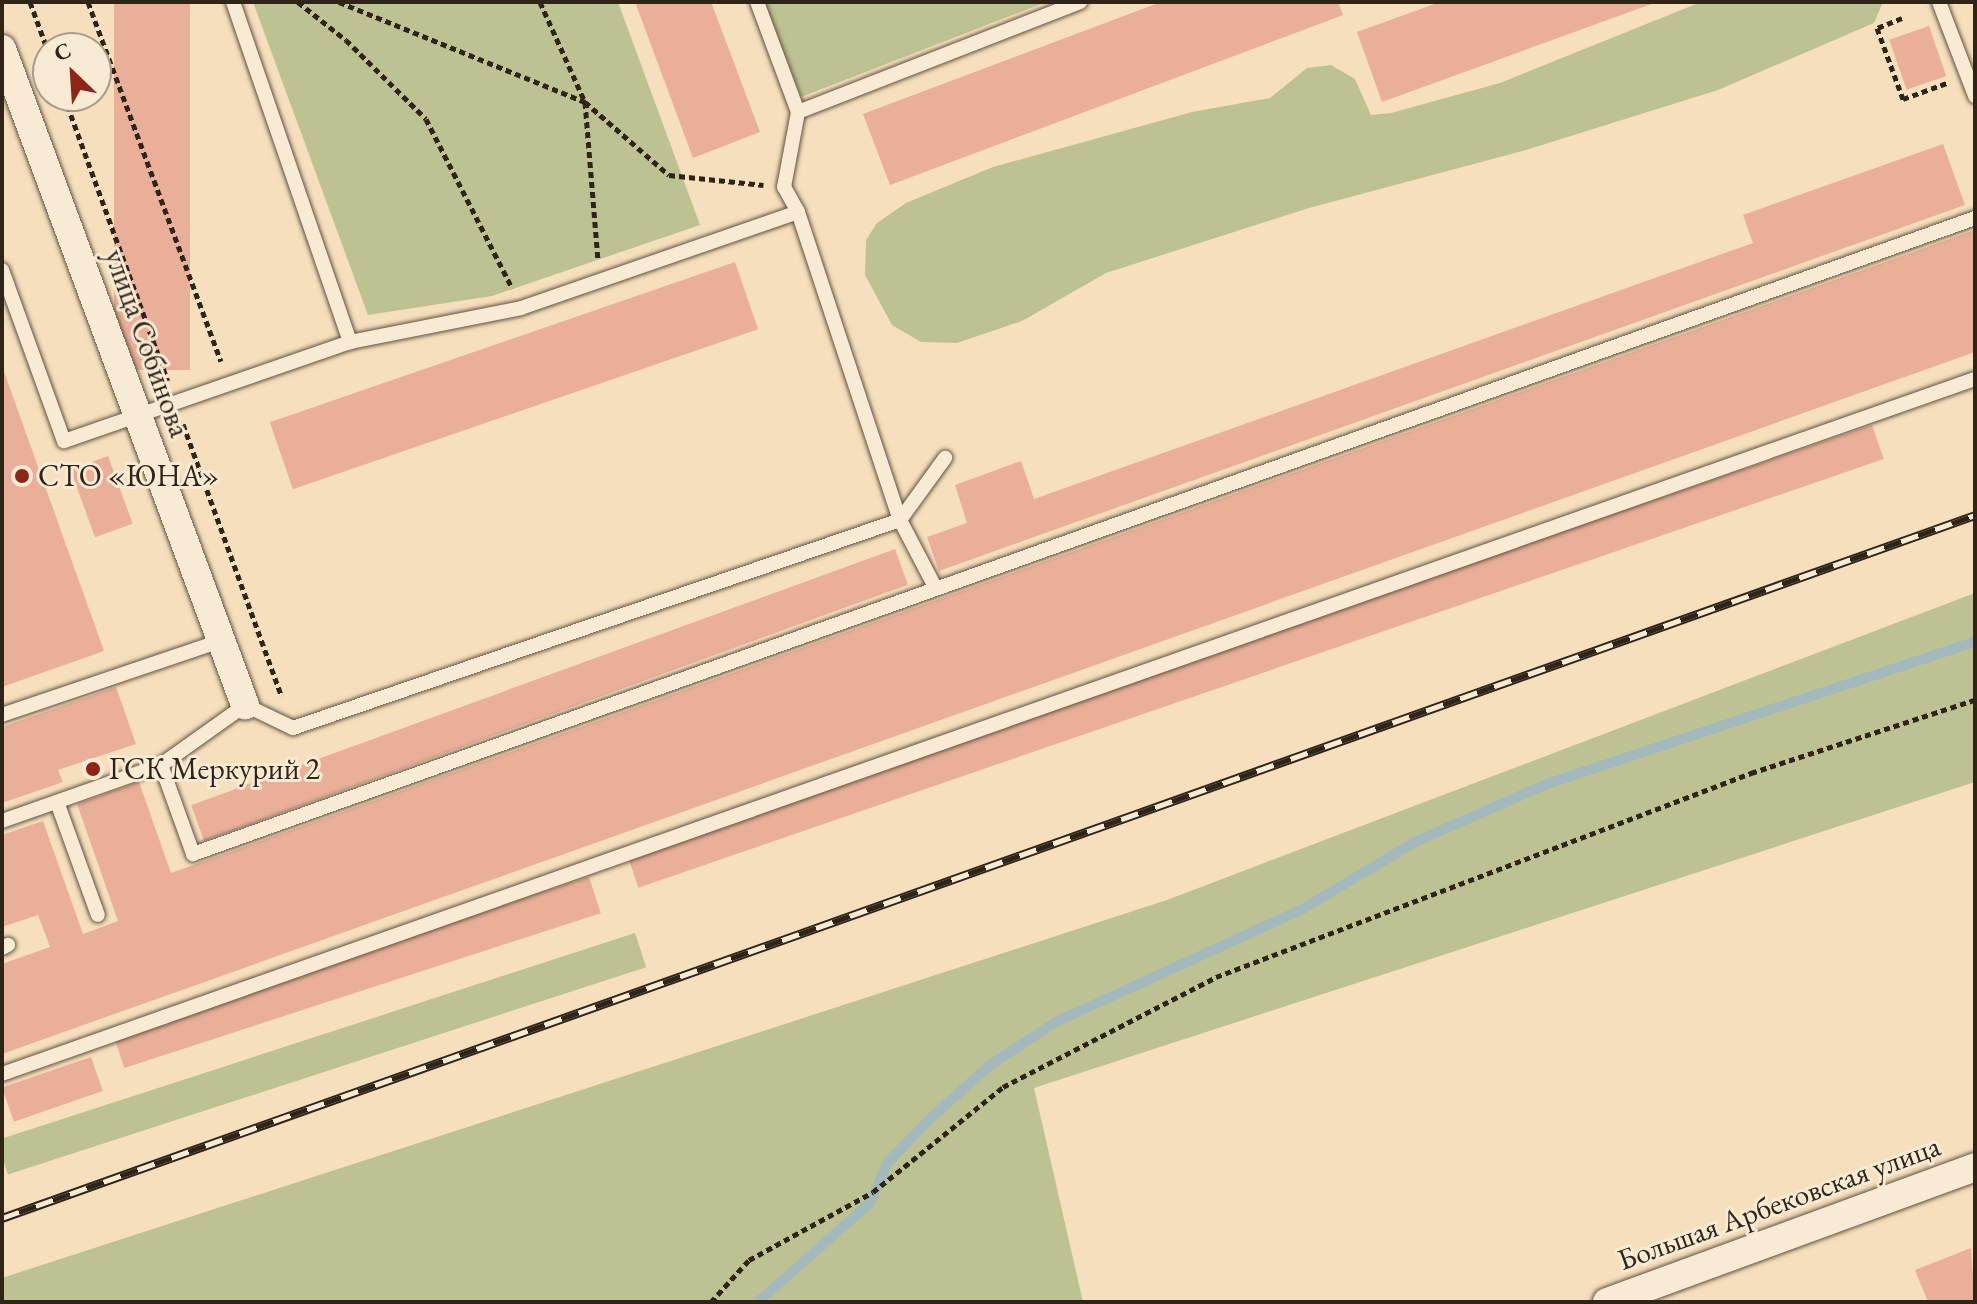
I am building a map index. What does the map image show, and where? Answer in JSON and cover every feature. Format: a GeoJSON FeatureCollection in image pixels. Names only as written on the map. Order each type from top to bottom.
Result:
{"type":"FeatureCollection","features":[{"type":"Feature","properties":{"kind":"street","name":"улица Собинова"},"geometry":{"type":"LineString","coordinates":[[2,49],[245,705]]}},
{"type":"Feature","properties":{"kind":"street","name":"Большая Арбековская улица"},"geometry":{"type":"LineString","coordinates":[[1607,1302],[1975,1168]]}},
{"type":"Feature","properties":{"kind":"lane"},"geometry":{"type":"LineString","coordinates":[[233,2],[350,342]]}},
{"type":"Feature","properties":{"kind":"lane"},"geometry":{"type":"LineString","coordinates":[[757,2],[798,112],[784,187],[798,212],[900,520],[935,587]]}},
{"type":"Feature","properties":{"kind":"lane"},"geometry":{"type":"LineString","coordinates":[[798,112],[1080,2]]}},
{"type":"Feature","properties":{"kind":"lane"},"geometry":{"type":"LineString","coordinates":[[1939,2],[1971,74],[1975,96]]}},
{"type":"Feature","properties":{"kind":"lane"},"geometry":{"type":"LineString","coordinates":[[2,270],[64,441],[230,387],[350,342],[521,308],[798,212]]}},
{"type":"Feature","properties":{"kind":"lane"},"geometry":{"type":"LineString","coordinates":[[161,765],[193,854],[1975,218]]}},
{"type":"Feature","properties":{"kind":"lane"},"geometry":{"type":"LineString","coordinates":[[2,1074],[1975,379]]}},
{"type":"Feature","properties":{"kind":"lane"},"geometry":{"type":"LineString","coordinates":[[2,821],[161,765],[245,705],[293,728],[900,520],[945,458]]}},
{"type":"Feature","properties":{"kind":"lane"},"geometry":{"type":"LineString","coordinates":[[2,715],[221,641]]}},
{"type":"Feature","properties":{"kind":"lane"},"geometry":{"type":"LineString","coordinates":[[57,802],[98,915]]}},
{"type":"Feature","properties":{"kind":"path"},"geometry":{"type":"LineString","coordinates":[[30,2],[41,32]]}},
{"type":"Feature","properties":{"kind":"path"},"geometry":{"type":"LineString","coordinates":[[88,2],[230,387]]}},
{"type":"Feature","properties":{"kind":"path"},"geometry":{"type":"LineString","coordinates":[[298,2],[346,40],[426,119],[521,308]]}},
{"type":"Feature","properties":{"kind":"path"},"geometry":{"type":"LineString","coordinates":[[339,2],[585,102],[669,175],[784,187]]}},
{"type":"Feature","properties":{"kind":"path"},"geometry":{"type":"LineString","coordinates":[[540,2],[585,102],[600,279]]}},
{"type":"Feature","properties":{"kind":"path"},"geometry":{"type":"LineString","coordinates":[[1902,18],[1877,28],[1903,99],[1971,74]]}},
{"type":"Feature","properties":{"kind":"path"},"geometry":{"type":"LineString","coordinates":[[711,1302],[749,1260],[873,1192],[1003,1087],[1216,977],[1751,773],[1975,700]]}},
{"type":"Feature","properties":{"kind":"green space"},"geometry":{"type":"Polygon","coordinates":[[[253,2],[618,2],[700,225],[492,296],[368,315],[253,2]]]}},
{"type":"Feature","properties":{"kind":"green space"},"geometry":{"type":"Polygon","coordinates":[[[764,2],[1046,2],[801,97],[764,2]]]}},
{"type":"Feature","properties":{"kind":"green space"},"geometry":{"type":"Polygon","coordinates":[[[1701,2],[1883,2],[1874,23],[1718,90],[1526,150],[1309,208],[1106,273],[1022,321],[957,343],[921,342],[892,325],[865,275],[866,240],[877,223],[906,203],[993,167],[1192,112],[1270,98],[1307,68],[1331,65],[1355,79],[1371,115],[1391,113],[1500,83],[1701,2]]]}},
{"type":"Feature","properties":{"kind":"green space"},"geometry":{"type":"Polygon","coordinates":[[[1975,593],[1975,782],[1034,1088],[1083,1302],[2,1302],[2,1278],[1167,900],[1975,593]]]}},
{"type":"Feature","properties":{"kind":"green space"},"geometry":{"type":"Polygon","coordinates":[[[635,933],[646,967],[8,1175],[2,1156],[2,1139],[635,933]]]}},
{"type":"Feature","properties":{"kind":"building"},"geometry":{"type":"Polygon","coordinates":[[[114,2],[190,2],[190,370],[114,370],[114,2]]]}},
{"type":"Feature","properties":{"kind":"building"},"geometry":{"type":"Polygon","coordinates":[[[635,2],[711,2],[760,132],[693,158],[635,2]]]}},
{"type":"Feature","properties":{"kind":"building"},"geometry":{"type":"Polygon","coordinates":[[[1161,2],[1338,2],[1343,15],[890,185],[863,114],[1161,2]]]}},
{"type":"Feature","properties":{"kind":"building"},"geometry":{"type":"Polygon","coordinates":[[[1440,2],[1657,2],[1382,102],[1357,32],[1440,2]]]}},
{"type":"Feature","properties":{"kind":"building"},"geometry":{"type":"Polygon","coordinates":[[[1929,26],[1946,76],[1907,90],[1889,40],[1929,26]]]}},
{"type":"Feature","properties":{"kind":"building"},"geometry":{"type":"Polygon","coordinates":[[[1943,144],[1965,205],[939,571],[927,537],[967,523],[955,485],[1021,461],[1034,499],[1753,243],[1743,215],[1943,144]]]}},
{"type":"Feature","properties":{"kind":"building"},"geometry":{"type":"Polygon","coordinates":[[[1975,230],[1975,352],[2,1054],[2,964],[50,947],[38,915],[2,927],[2,835],[43,821],[83,934],[118,921],[77,804],[139,782],[171,873],[1975,230]]]}},
{"type":"Feature","properties":{"kind":"building"},"geometry":{"type":"Polygon","coordinates":[[[735,262],[758,329],[293,489],[270,422],[735,262]]]}},
{"type":"Feature","properties":{"kind":"building","name":"СТО «ЮНА»"},"geometry":{"type":"Polygon","coordinates":[[[2,366],[104,651],[2,687],[2,366]]]}},
{"type":"Feature","properties":{"kind":"building"},"geometry":{"type":"Polygon","coordinates":[[[1872,425],[1884,459],[638,888],[627,854],[1872,425]]]}},
{"type":"Feature","properties":{"kind":"building"},"geometry":{"type":"Polygon","coordinates":[[[108,456],[133,524],[95,537],[70,470],[108,456]]]}},
{"type":"Feature","properties":{"kind":"building"},"geometry":{"type":"Polygon","coordinates":[[[895,549],[908,585],[204,841],[191,805],[895,549]]]}},
{"type":"Feature","properties":{"kind":"building"},"geometry":{"type":"Polygon","coordinates":[[[116,687],[136,744],[58,770],[63,782],[2,803],[2,727],[116,687]]]}},
{"type":"Feature","properties":{"kind":"building"},"geometry":{"type":"Polygon","coordinates":[[[589,877],[601,913],[124,1068],[113,1032],[589,877]]]}},
{"type":"Feature","properties":{"kind":"building"},"geometry":{"type":"Polygon","coordinates":[[[91,1057],[103,1091],[14,1122],[2,1088],[91,1057]]]}},
{"type":"Feature","properties":{"kind":"building"},"geometry":{"type":"Polygon","coordinates":[[[1971,1248],[1975,1302],[1928,1302],[1915,1270],[1971,1248]]]}},
{"type":"Feature","properties":{"kind":"waterway"},"geometry":{"type":"LineString","coordinates":[[758,1302],[870,1203],[888,1162],[931,1118],[990,1065],[1056,1022],[1301,910],[1415,842],[1547,784],[1975,642]]}},
{"type":"Feature","properties":{"kind":"railway"},"geometry":{"type":"LineString","coordinates":[[2,1218],[1975,515]]}},
{"type":"Feature","properties":{"kind":"place","name":"СТО «ЮНА»"},"geometry":{"type":"Point","coordinates":[22,476]}},
{"type":"Feature","properties":{"kind":"place","name":"ГСК Меркурий 2"},"geometry":{"type":"Point","coordinates":[93,769]}}]}
